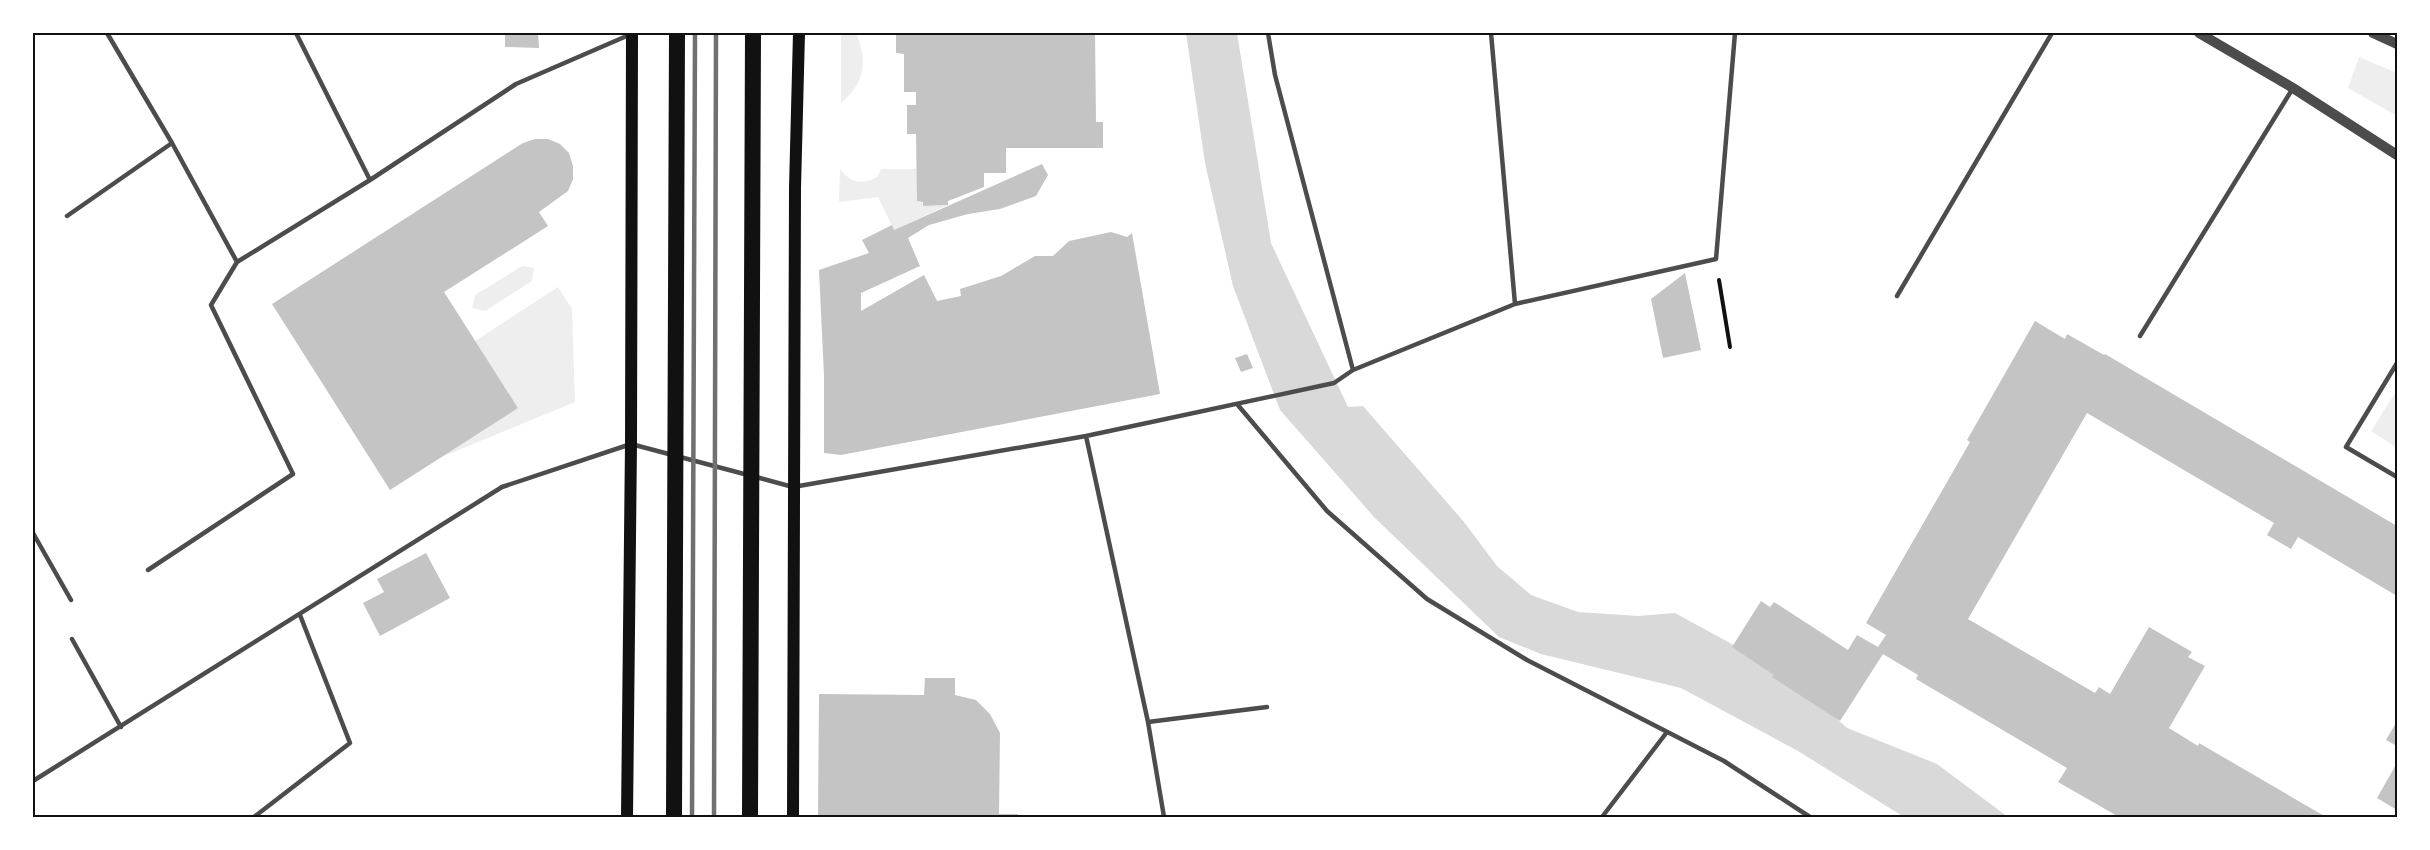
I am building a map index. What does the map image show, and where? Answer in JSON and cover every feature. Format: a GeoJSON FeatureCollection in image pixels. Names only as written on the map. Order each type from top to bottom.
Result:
{"type":"FeatureCollection","features":[{"type":"Feature","properties":{"kind":"highway"},"geometry":{"type":"LineString","coordinates":[[674,817],[677,33]]}},
{"type":"Feature","properties":{"kind":"highway"},"geometry":{"type":"LineString","coordinates":[[750,817],[753,33]]}},
{"type":"Feature","properties":{"kind":"main road"},"geometry":{"type":"LineString","coordinates":[[793,817],[795,188],[799,33]]}},
{"type":"Feature","properties":{"kind":"main road"},"geometry":{"type":"LineString","coordinates":[[627,817],[632,34]]}},
{"type":"Feature","properties":{"kind":"street"},"geometry":{"type":"LineString","coordinates":[[2199,33],[2293,88],[2397,155]]}},
{"type":"Feature","properties":{"kind":"street"},"geometry":{"type":"LineString","coordinates":[[2373,33],[2397,44]]}},
{"type":"Feature","properties":{"kind":"lane"},"geometry":{"type":"LineString","coordinates":[[107,33],[172,143],[237,262]]}},
{"type":"Feature","properties":{"kind":"lane"},"geometry":{"type":"LineString","coordinates":[[297,33],[370,180]]}},
{"type":"Feature","properties":{"kind":"lane"},"geometry":{"type":"LineString","coordinates":[[1268,33],[1275,75],[1353,370]]}},
{"type":"Feature","properties":{"kind":"lane"},"geometry":{"type":"LineString","coordinates":[[1491,33],[1515,304]]}},
{"type":"Feature","properties":{"kind":"lane"},"geometry":{"type":"LineString","coordinates":[[33,781],[502,487],[631,444],[793,487],[1086,436],[1334,383],[1353,370],[1515,304],[1716,259],[1735,33]]}},
{"type":"Feature","properties":{"kind":"lane"},"geometry":{"type":"LineString","coordinates":[[1897,296],[2052,33]]}},
{"type":"Feature","properties":{"kind":"lane"},"geometry":{"type":"LineString","coordinates":[[148,570],[293,474],[211,305],[237,262],[370,180],[516,84],[632,34]]}},
{"type":"Feature","properties":{"kind":"lane"},"geometry":{"type":"LineString","coordinates":[[2140,336],[2293,88]]}},
{"type":"Feature","properties":{"kind":"lane"},"geometry":{"type":"LineString","coordinates":[[67,216],[172,143]]}},
{"type":"Feature","properties":{"kind":"lane"},"geometry":{"type":"LineString","coordinates":[[2397,363],[2346,447],[2397,477]]}},
{"type":"Feature","properties":{"kind":"lane"},"geometry":{"type":"LineString","coordinates":[[1237,404],[1327,511],[1427,599],[1527,660],[1724,761],[1810,817]]}},
{"type":"Feature","properties":{"kind":"lane"},"geometry":{"type":"LineString","coordinates":[[1086,436],[1148,722],[1164,817]]}},
{"type":"Feature","properties":{"kind":"lane"},"geometry":{"type":"LineString","coordinates":[[33,533],[70,600]]}},
{"type":"Feature","properties":{"kind":"lane"},"geometry":{"type":"LineString","coordinates":[[254,817],[350,743],[300,615]]}},
{"type":"Feature","properties":{"kind":"lane"},"geometry":{"type":"LineString","coordinates":[[72,639],[121,727]]}},
{"type":"Feature","properties":{"kind":"lane"},"geometry":{"type":"LineString","coordinates":[[1148,722],[1267,707]]}},
{"type":"Feature","properties":{"kind":"lane"},"geometry":{"type":"LineString","coordinates":[[1602,817],[1667,732]]}},
{"type":"Feature","properties":{"kind":"path"},"geometry":{"type":"LineString","coordinates":[[1716,259],[1730,347]]}},
{"type":"Feature","properties":{"kind":"shaded area"},"geometry":{"type":"Polygon","coordinates":[[[841,33],[856,33],[863,62],[855,88],[841,103],[841,33]]]}},
{"type":"Feature","properties":{"kind":"shaded area"},"geometry":{"type":"Polygon","coordinates":[[[1186,33],[1237,33],[1271,243],[1348,407],[1363,406],[1464,522],[1497,566],[1531,595],[1578,612],[1638,616],[1675,613],[1739,648],[1822,706],[1847,728],[1937,764],[2008,817],[1904,817],[1798,751],[1681,688],[1541,654],[1499,637],[1375,518],[1280,410],[1233,286],[1205,163],[1186,33]]]}},
{"type":"Feature","properties":{"kind":"shaded area"},"geometry":{"type":"Polygon","coordinates":[[[2359,57],[2397,73],[2397,116],[2348,88],[2359,57]]]}},
{"type":"Feature","properties":{"kind":"shaded area"},"geometry":{"type":"Polygon","coordinates":[[[840,169],[852,180],[861,182],[877,177],[881,169],[917,169],[917,201],[923,202],[924,206],[948,205],[894,230],[878,197],[839,202],[840,169]]]}},
{"type":"Feature","properties":{"kind":"shaded area"},"geometry":{"type":"Polygon","coordinates":[[[522,266],[534,268],[532,281],[485,311],[472,308],[475,295],[522,266]]]}},
{"type":"Feature","properties":{"kind":"shaded area"},"geometry":{"type":"Polygon","coordinates":[[[558,287],[572,309],[575,402],[437,459],[518,408],[475,341],[558,287]]]}},
{"type":"Feature","properties":{"kind":"shaded area"},"geometry":{"type":"Polygon","coordinates":[[[2397,390],[2397,448],[2371,431],[2397,390]]]}},
{"type":"Feature","properties":{"kind":"building"},"geometry":{"type":"Polygon","coordinates":[[[505,33],[538,33],[539,48],[505,47],[505,33]]]}},
{"type":"Feature","properties":{"kind":"building"},"geometry":{"type":"Polygon","coordinates":[[[896,33],[1095,33],[1096,122],[1103,122],[1103,148],[1006,148],[1006,173],[984,173],[984,187],[948,201],[948,205],[923,206],[923,202],[917,201],[916,134],[907,134],[907,105],[916,105],[916,92],[904,92],[904,54],[896,53],[896,33]]]}},
{"type":"Feature","properties":{"kind":"building"},"geometry":{"type":"Polygon","coordinates":[[[535,139],[548,139],[560,144],[569,153],[573,166],[573,179],[568,191],[539,212],[548,226],[444,292],[518,408],[390,490],[272,304],[523,143],[535,139]]]}},
{"type":"Feature","properties":{"kind":"building"},"geometry":{"type":"Polygon","coordinates":[[[1042,164],[1048,175],[1036,196],[1000,209],[968,214],[929,225],[908,238],[920,266],[861,293],[861,311],[924,275],[937,301],[961,296],[960,289],[1001,276],[1035,256],[1053,256],[1069,241],[1111,232],[1127,237],[1132,233],[1160,394],[841,455],[824,453],[824,376],[819,270],[869,253],[862,240],[892,225],[894,230],[1042,164]]]}},
{"type":"Feature","properties":{"kind":"building"},"geometry":{"type":"Polygon","coordinates":[[[1685,273],[1701,350],[1663,358],[1651,299],[1685,273]]]}},
{"type":"Feature","properties":{"kind":"building"},"geometry":{"type":"Polygon","coordinates":[[[2035,321],[2065,339],[2067,334],[2105,354],[2397,526],[2397,596],[2298,537],[2291,549],[2267,535],[2274,523],[2087,413],[1968,619],[2095,693],[2099,687],[2110,694],[2149,627],[2192,652],[2188,657],[2205,666],[2169,728],[2326,817],[2119,817],[2058,782],[2067,768],[1916,679],[1918,675],[1883,654],[1840,721],[1772,677],[1774,675],[1732,647],[1761,601],[1770,607],[1774,602],[1848,650],[1857,635],[1878,647],[1886,635],[1866,623],[1970,442],[1967,440],[2035,321]]]}},
{"type":"Feature","properties":{"kind":"building"},"geometry":{"type":"Polygon","coordinates":[[[1247,354],[1253,368],[1241,372],[1235,358],[1247,354]]]}},
{"type":"Feature","properties":{"kind":"building"},"geometry":{"type":"Polygon","coordinates":[[[426,553],[450,598],[380,636],[363,603],[384,592],[377,579],[426,553]]]}},
{"type":"Feature","properties":{"kind":"building"},"geometry":{"type":"Polygon","coordinates":[[[925,678],[955,678],[955,695],[976,700],[990,714],[1000,733],[999,814],[1018,814],[1018,817],[818,817],[819,694],[924,695],[925,678]]]}},
{"type":"Feature","properties":{"kind":"building"},"geometry":{"type":"Polygon","coordinates":[[[2397,721],[2397,746],[2386,740],[2397,721]]]}},
{"type":"Feature","properties":{"kind":"building"},"geometry":{"type":"Polygon","coordinates":[[[2397,763],[2397,810],[2377,798],[2397,763]]]}},
{"type":"Feature","properties":{"kind":"railway"},"geometry":{"type":"LineString","coordinates":[[692,817],[695,33]]}},
{"type":"Feature","properties":{"kind":"railway"},"geometry":{"type":"LineString","coordinates":[[714,817],[716,33]]}}]}
